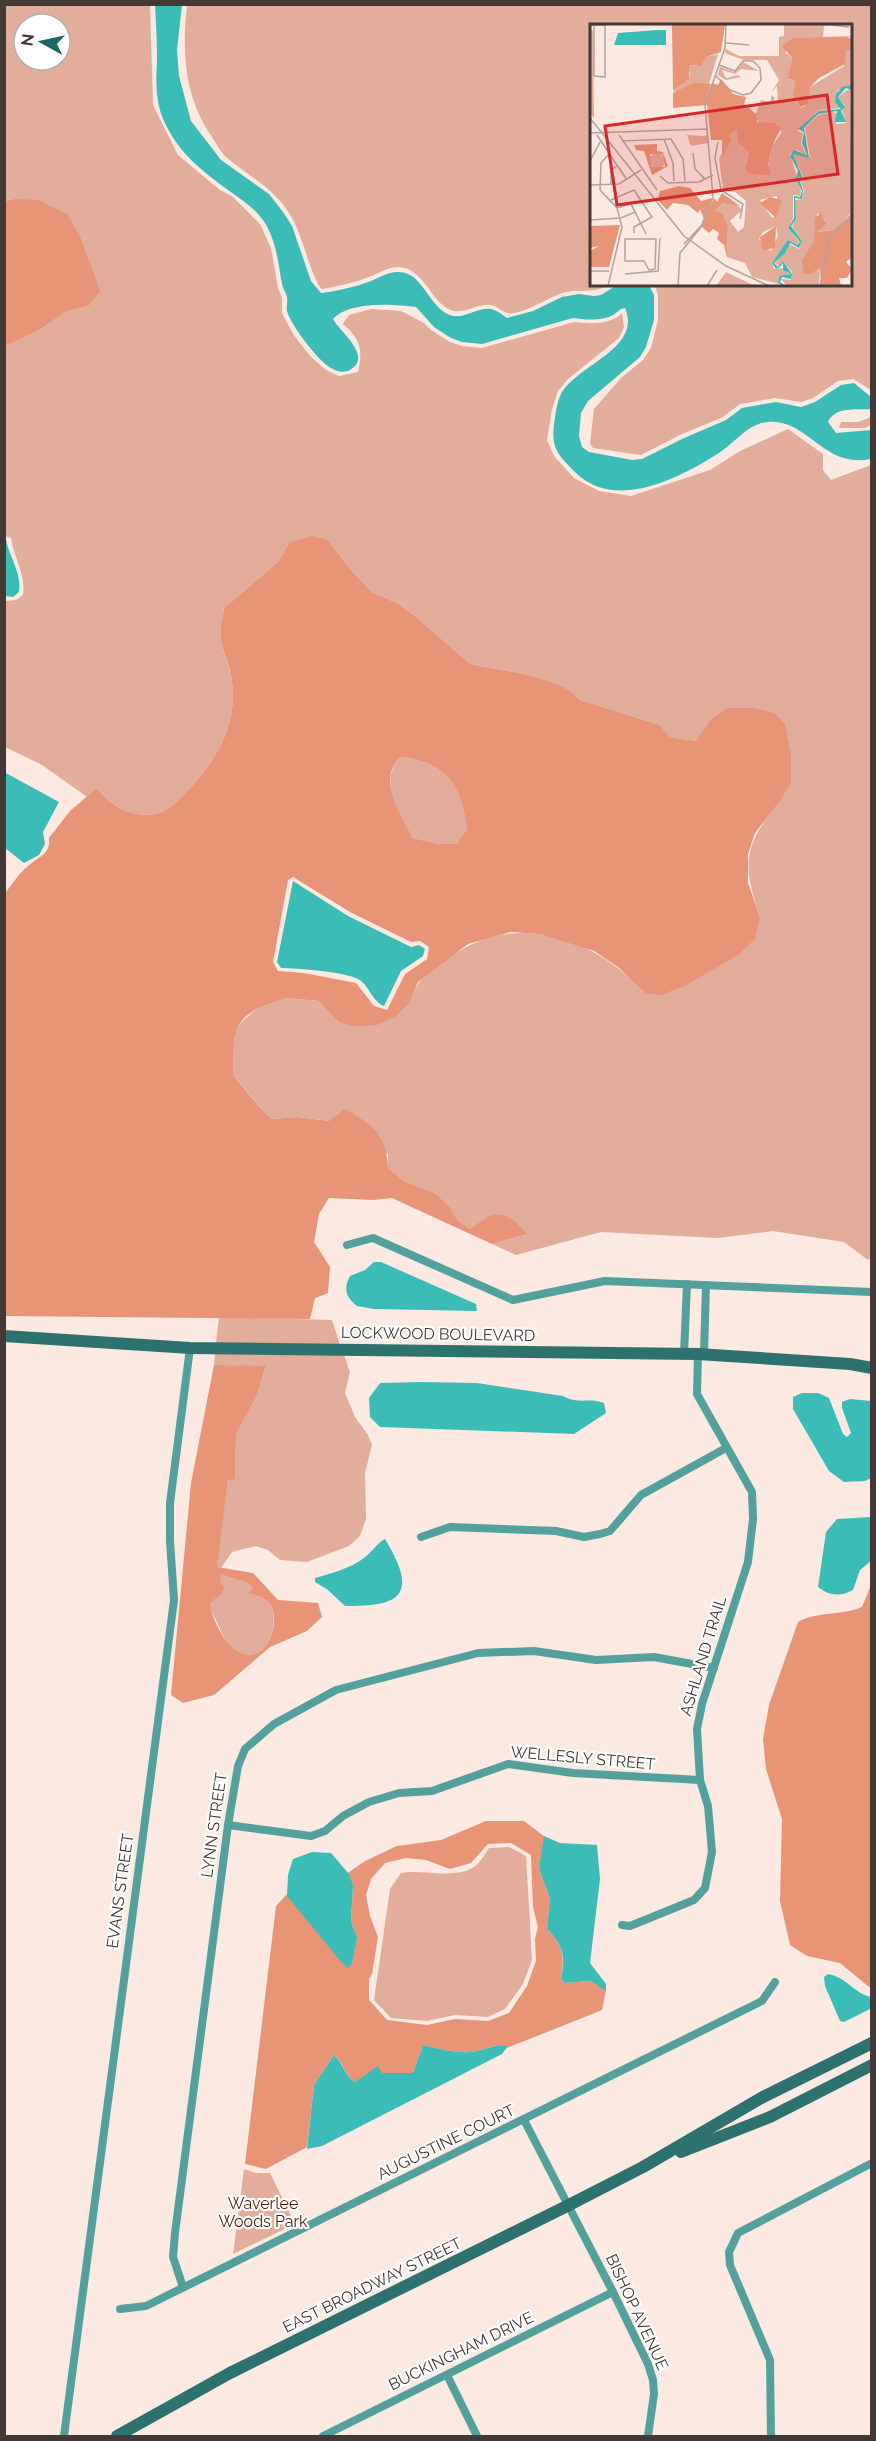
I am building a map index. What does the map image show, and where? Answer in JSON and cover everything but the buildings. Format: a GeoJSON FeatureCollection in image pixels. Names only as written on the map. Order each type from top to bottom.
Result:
{"type":"FeatureCollection","features":[{"type":"Feature","properties":{"kind":"main road","name":"LOCKWOOD BOULEVARD"},"geometry":{"type":"LineString","coordinates":[[4,1336],[190,1348],[701,1354],[850,1364],[872,1368]]}},
{"type":"Feature","properties":{"kind":"main road","name":"EAST BROADWAY STREET"},"geometry":{"type":"LineString","coordinates":[[117,2436],[230,2373],[643,2167],[763,2097],[872,2043]]}},
{"type":"Feature","properties":{"kind":"main road","name":"EAST BROADWAY STREET"},"geometry":{"type":"LineString","coordinates":[[643,2167],[770,2117],[872,2066]]}},
{"type":"Feature","properties":{"kind":"street"},"geometry":{"type":"LineString","coordinates":[[347,1245],[373,1238],[513,1300],[604,1281],[872,1292]]}},
{"type":"Feature","properties":{"kind":"street"},"geometry":{"type":"LineString","coordinates":[[684,1354],[687,1284]]}},
{"type":"Feature","properties":{"kind":"street","name":"ASHLAND TRAIL"},"geometry":{"type":"LineString","coordinates":[[622,1925],[630,1926],[694,1900],[705,1888],[712,1852],[708,1806],[700,1780],[696,1729],[748,1562],[753,1518],[752,1492],[697,1394],[706,1285]]}},
{"type":"Feature","properties":{"kind":"street","name":"EVANS STREET"},"geometry":{"type":"LineString","coordinates":[[64,2436],[174,1600],[170,1503],[190,1348]]}},
{"type":"Feature","properties":{"kind":"street"},"geometry":{"type":"LineString","coordinates":[[421,1537],[450,1527],[556,1531],[584,1537],[600,1534],[610,1531],[641,1495],[726,1448]]}},
{"type":"Feature","properties":{"kind":"street","name":"LYNN STREET"},"geometry":{"type":"LineString","coordinates":[[183,2287],[172,2257],[228,1825],[238,1766],[245,1749],[274,1724],[336,1690],[478,1653],[534,1651],[596,1660],[654,1657],[714,1668]]}},
{"type":"Feature","properties":{"kind":"street","name":"WELLESLY STREET"},"geometry":{"type":"LineString","coordinates":[[228,1825],[310,1836],[326,1831],[343,1816],[369,1802],[399,1793],[432,1791],[508,1764],[573,1773],[700,1780]]}},
{"type":"Feature","properties":{"kind":"street","name":"AUGUSTINE COURT"},"geometry":{"type":"LineString","coordinates":[[120,2309],[146,2306],[525,2120],[762,2001],[775,1982]]}},
{"type":"Feature","properties":{"kind":"street","name":"BISHOP AVENUE"},"geometry":{"type":"LineString","coordinates":[[525,2120],[648,2364],[654,2394],[648,2436]]}},
{"type":"Feature","properties":{"kind":"street"},"geometry":{"type":"LineString","coordinates":[[771,2436],[770,2360],[730,2265],[729,2252],[738,2233],[872,2163]]}},
{"type":"Feature","properties":{"kind":"street","name":"BUCKINGHAM DRIVE"},"geometry":{"type":"LineString","coordinates":[[323,2436],[613,2292]]}},
{"type":"Feature","properties":{"kind":"street"},"geometry":{"type":"LineString","coordinates":[[447,2375],[477,2436]]}},
{"type":"Feature","properties":{"kind":"green space"},"geometry":{"type":"Polygon","coordinates":[[[5,5],[150,5],[153,105],[178,155],[220,190],[232,196],[260,224],[271,248],[282,298],[282,313],[293,334],[310,356],[326,370],[339,376],[358,372],[359,346],[354,335],[343,324],[349,315],[371,309],[401,311],[424,323],[450,342],[482,348],[574,322],[606,322],[622,313],[624,327],[619,338],[568,379],[558,391],[552,409],[547,440],[554,456],[574,478],[599,491],[631,496],[710,470],[740,451],[788,429],[823,454],[823,470],[831,480],[871,465],[871,1258],[868,1260],[844,1242],[773,1231],[718,1238],[601,1232],[516,1255],[492,1244],[527,1234],[471,1229],[458,1221],[450,1207],[435,1193],[404,1181],[388,1168],[388,1154],[329,1121],[298,1117],[272,1119],[233,1075],[234,1040],[238,1026],[256,1009],[286,998],[319,1001],[339,1020],[352,1026],[409,1003],[420,981],[435,968],[475,943],[501,935],[527,933],[553,936],[578,945],[602,957],[625,973],[645,993],[687,985],[712,970],[760,917],[750,882],[749,856],[759,831],[780,801],[710,720],[697,741],[668,737],[660,725],[580,700],[569,690],[524,674],[470,664],[415,616],[397,603],[373,593],[349,568],[328,540],[289,543],[278,562],[224,608],[221,635],[233,691],[230,721],[211,762],[184,795],[166,810],[147,815],[130,813],[115,806],[97,788],[87,797],[42,765],[5,747],[5,601],[16,600],[23,595],[23,587],[11,538],[5,536],[5,346],[38,331],[67,311],[88,306],[90,263],[81,238],[14,199],[5,201],[5,5]]]}},
{"type":"Feature","properties":{"kind":"green space"},"geometry":{"type":"Polygon","coordinates":[[[187,5],[871,5],[871,390],[853,379],[838,381],[813,398],[801,402],[775,398],[740,404],[723,417],[641,455],[593,448],[590,443],[594,409],[621,378],[643,360],[651,348],[658,320],[658,295],[655,286],[852,286],[852,24],[590,24],[590,286],[606,286],[596,290],[566,292],[514,313],[508,313],[491,305],[460,311],[451,310],[438,300],[415,273],[399,267],[387,269],[356,282],[322,289],[315,277],[297,228],[287,210],[266,187],[225,156],[203,122],[190,90],[185,40],[187,5]]]}},
{"type":"Feature","properties":{"kind":"green space"},"geometry":{"type":"Polygon","coordinates":[[[871,417],[871,425],[865,428],[839,428],[841,422],[858,422],[871,417]]]}},
{"type":"Feature","properties":{"kind":"green space"},"geometry":{"type":"Polygon","coordinates":[[[402,757],[431,765],[441,771],[457,789],[466,814],[468,829],[457,844],[439,844],[413,838],[397,808],[391,786],[394,765],[402,757]]]}},
{"type":"Feature","properties":{"kind":"green space"},"geometry":{"type":"Polygon","coordinates":[[[219,1317],[332,1320],[340,1345],[216,1343],[219,1317]]]}},
{"type":"Feature","properties":{"kind":"green space"},"geometry":{"type":"Polygon","coordinates":[[[215,1353],[344,1355],[350,1372],[345,1393],[355,1417],[372,1445],[365,1473],[366,1519],[360,1536],[349,1546],[307,1562],[280,1560],[268,1550],[256,1546],[232,1552],[221,1568],[216,1567],[228,1480],[235,1478],[236,1435],[257,1395],[266,1367],[214,1365],[215,1353]]]}},
{"type":"Feature","properties":{"kind":"green space"},"geometry":{"type":"Polygon","coordinates":[[[222,1575],[246,1582],[253,1588],[249,1593],[265,1599],[272,1609],[274,1624],[272,1632],[265,1646],[254,1655],[247,1657],[234,1651],[224,1638],[211,1610],[211,1601],[222,1575]]]}},
{"type":"Feature","properties":{"kind":"green space"},"geometry":{"type":"Polygon","coordinates":[[[509,1847],[526,1856],[532,1960],[523,1984],[505,2009],[488,2017],[455,2015],[427,2021],[391,2018],[374,2000],[390,1889],[401,1873],[448,1874],[466,1871],[476,1865],[489,1848],[509,1847]]]}},
{"type":"Feature","properties":{"kind":"green space","name":"Waverlee Woods Park"},"geometry":{"type":"Polygon","coordinates":[[[244,2169],[256,2173],[270,2173],[295,2224],[233,2254],[244,2169]]]}},
{"type":"Feature","properties":{"kind":"shaded area"},"geometry":{"type":"Polygon","coordinates":[[[38,200],[67,214],[81,238],[100,291],[88,306],[67,311],[38,331],[5,346],[5,201],[38,200]]]}},
{"type":"Feature","properties":{"kind":"shaded area"},"geometry":{"type":"Polygon","coordinates":[[[312,536],[328,540],[349,568],[373,593],[397,603],[415,616],[470,664],[524,674],[551,682],[569,690],[580,700],[660,725],[669,737],[696,741],[710,720],[728,708],[754,708],[774,713],[785,724],[791,756],[791,782],[780,801],[755,833],[748,854],[748,883],[760,917],[755,939],[738,955],[687,985],[661,995],[645,993],[618,967],[594,951],[541,934],[511,932],[468,944],[418,982],[409,1003],[396,1016],[377,1025],[352,1026],[339,1022],[319,1001],[286,998],[256,1009],[238,1026],[234,1040],[233,1075],[272,1119],[298,1117],[329,1121],[345,1109],[363,1120],[376,1132],[385,1147],[388,1168],[404,1181],[435,1193],[450,1207],[458,1221],[471,1229],[494,1215],[507,1216],[527,1234],[492,1244],[392,1198],[373,1200],[329,1198],[319,1214],[314,1242],[330,1267],[328,1293],[315,1298],[310,1319],[5,1316],[5,893],[24,870],[46,852],[49,838],[70,811],[97,788],[109,801],[123,810],[130,813],[156,814],[175,804],[201,775],[219,749],[230,722],[233,691],[221,635],[224,608],[278,562],[289,543],[312,536]],[[402,757],[394,765],[390,785],[397,808],[413,838],[439,844],[457,844],[467,829],[457,789],[441,771],[431,765],[402,757]],[[293,877],[288,880],[273,962],[278,971],[304,973],[356,983],[374,1006],[387,1010],[405,974],[427,959],[429,947],[420,941],[411,942],[350,912],[293,877]]]}},
{"type":"Feature","properties":{"kind":"shaded area"},"geometry":{"type":"Polygon","coordinates":[[[214,1365],[266,1366],[257,1395],[236,1435],[235,1479],[228,1480],[217,1567],[253,1573],[278,1600],[318,1603],[322,1617],[307,1631],[270,1647],[214,1695],[183,1703],[171,1695],[191,1483],[214,1365]],[[222,1575],[220,1581],[224,1587],[222,1593],[210,1603],[213,1617],[224,1638],[236,1651],[248,1655],[258,1653],[266,1646],[274,1624],[273,1612],[269,1603],[248,1593],[253,1588],[246,1582],[222,1575]]]}},
{"type":"Feature","properties":{"kind":"shaded area"},"geometry":{"type":"Polygon","coordinates":[[[871,1585],[872,1987],[869,1987],[840,1963],[807,1956],[790,1945],[780,1901],[782,1819],[766,1769],[763,1739],[769,1705],[798,1622],[813,1616],[846,1612],[862,1607],[871,1585]]]}},
{"type":"Feature","properties":{"kind":"shaded area"},"geometry":{"type":"Polygon","coordinates":[[[486,1821],[524,1821],[545,1837],[539,1869],[550,1898],[547,1929],[562,1952],[561,1979],[565,1983],[591,1981],[606,1990],[602,2010],[507,2048],[499,2046],[465,2052],[423,2045],[413,2073],[382,2073],[355,2082],[334,2055],[314,2085],[307,2147],[266,2169],[245,2164],[276,1906],[287,1894],[357,1937],[351,1922],[353,1885],[348,1873],[365,1861],[397,1846],[441,1840],[486,1821]],[[511,1843],[488,1844],[471,1863],[450,1869],[426,1860],[406,1858],[385,1863],[371,1879],[366,1895],[370,1916],[378,1937],[372,1974],[369,1979],[369,2000],[387,2020],[427,2025],[455,2019],[488,2021],[509,2013],[527,1986],[536,1961],[535,1939],[538,1927],[533,1907],[531,1855],[511,1843]]]}},
{"type":"Feature","properties":{"kind":"water"},"geometry":{"type":"Polygon","coordinates":[[[155,5],[182,5],[177,50],[179,76],[191,121],[221,160],[269,194],[283,212],[292,226],[311,281],[321,293],[359,285],[390,273],[406,273],[414,277],[445,313],[459,316],[491,309],[507,318],[533,311],[562,297],[579,294],[601,295],[615,286],[650,286],[654,295],[654,320],[646,347],[640,357],[588,401],[581,413],[579,436],[582,447],[589,452],[632,460],[642,459],[726,420],[742,408],[776,402],[801,407],[815,402],[841,385],[854,383],[871,397],[871,409],[841,411],[831,417],[828,422],[836,433],[871,430],[871,459],[854,460],[840,457],[795,428],[782,423],[768,422],[754,426],[719,453],[668,480],[648,487],[629,490],[610,490],[592,484],[576,473],[556,449],[553,436],[558,401],[571,382],[607,354],[625,334],[628,322],[625,308],[604,318],[588,320],[573,318],[482,344],[462,342],[451,338],[434,327],[416,307],[372,305],[350,309],[333,319],[353,344],[358,359],[356,365],[346,372],[331,368],[313,351],[289,317],[287,297],[282,284],[275,246],[261,217],[195,164],[169,132],[159,106],[155,5]]]}},
{"type":"Feature","properties":{"kind":"water"},"geometry":{"type":"Polygon","coordinates":[[[5,540],[19,579],[19,592],[13,597],[5,596],[5,540]]]}},
{"type":"Feature","properties":{"kind":"water"},"geometry":{"type":"Polygon","coordinates":[[[4,772],[59,802],[43,832],[45,844],[39,855],[24,863],[5,848],[4,772]]]}},
{"type":"Feature","properties":{"kind":"water"},"geometry":{"type":"Polygon","coordinates":[[[293,881],[348,916],[411,947],[419,945],[425,949],[423,956],[401,971],[384,1006],[376,1001],[358,979],[343,974],[281,968],[277,962],[293,881]]]}},
{"type":"Feature","properties":{"kind":"water"},"geometry":{"type":"Polygon","coordinates":[[[374,1262],[381,1262],[476,1304],[477,1311],[374,1309],[357,1306],[347,1292],[348,1281],[350,1276],[365,1270],[374,1262]]]}},
{"type":"Feature","properties":{"kind":"water"},"geometry":{"type":"Polygon","coordinates":[[[380,1383],[477,1383],[563,1396],[574,1400],[598,1401],[604,1403],[606,1413],[574,1434],[380,1427],[370,1417],[369,1398],[380,1383]]]}},
{"type":"Feature","properties":{"kind":"water"},"geometry":{"type":"Polygon","coordinates":[[[802,1393],[818,1393],[829,1398],[843,1434],[847,1437],[851,1433],[842,1402],[850,1399],[871,1401],[871,1478],[865,1481],[844,1482],[829,1471],[793,1409],[793,1397],[802,1393]]]}},
{"type":"Feature","properties":{"kind":"water"},"geometry":{"type":"Polygon","coordinates":[[[871,1517],[871,1561],[860,1570],[853,1590],[844,1594],[830,1594],[822,1590],[818,1587],[826,1532],[837,1519],[871,1517]]]}},
{"type":"Feature","properties":{"kind":"water"},"geometry":{"type":"Polygon","coordinates":[[[385,1539],[401,1572],[400,1593],[392,1599],[365,1606],[345,1606],[328,1590],[315,1582],[315,1578],[359,1562],[385,1539]]]}},
{"type":"Feature","properties":{"kind":"water"},"geometry":{"type":"Polygon","coordinates":[[[544,1836],[560,1843],[597,1845],[600,1879],[590,1963],[606,1984],[606,1991],[591,1981],[565,1983],[561,1979],[562,1952],[557,1941],[547,1929],[550,1898],[539,1869],[544,1836]]]}},
{"type":"Feature","properties":{"kind":"water"},"geometry":{"type":"Polygon","coordinates":[[[312,1852],[331,1853],[349,1874],[353,1885],[351,1922],[357,1937],[352,1963],[348,1968],[287,1896],[288,1875],[293,1859],[312,1852]]]}},
{"type":"Feature","properties":{"kind":"water"},"geometry":{"type":"Polygon","coordinates":[[[828,1974],[840,1978],[871,1997],[870,2009],[844,2022],[840,2021],[825,1986],[824,1977],[828,1974]]]}},
{"type":"Feature","properties":{"kind":"water"},"geometry":{"type":"Polygon","coordinates":[[[423,2045],[465,2052],[508,2046],[502,2054],[322,2146],[307,2149],[314,2085],[334,2055],[355,2082],[378,2066],[382,2073],[413,2073],[423,2045]]]}}]}
